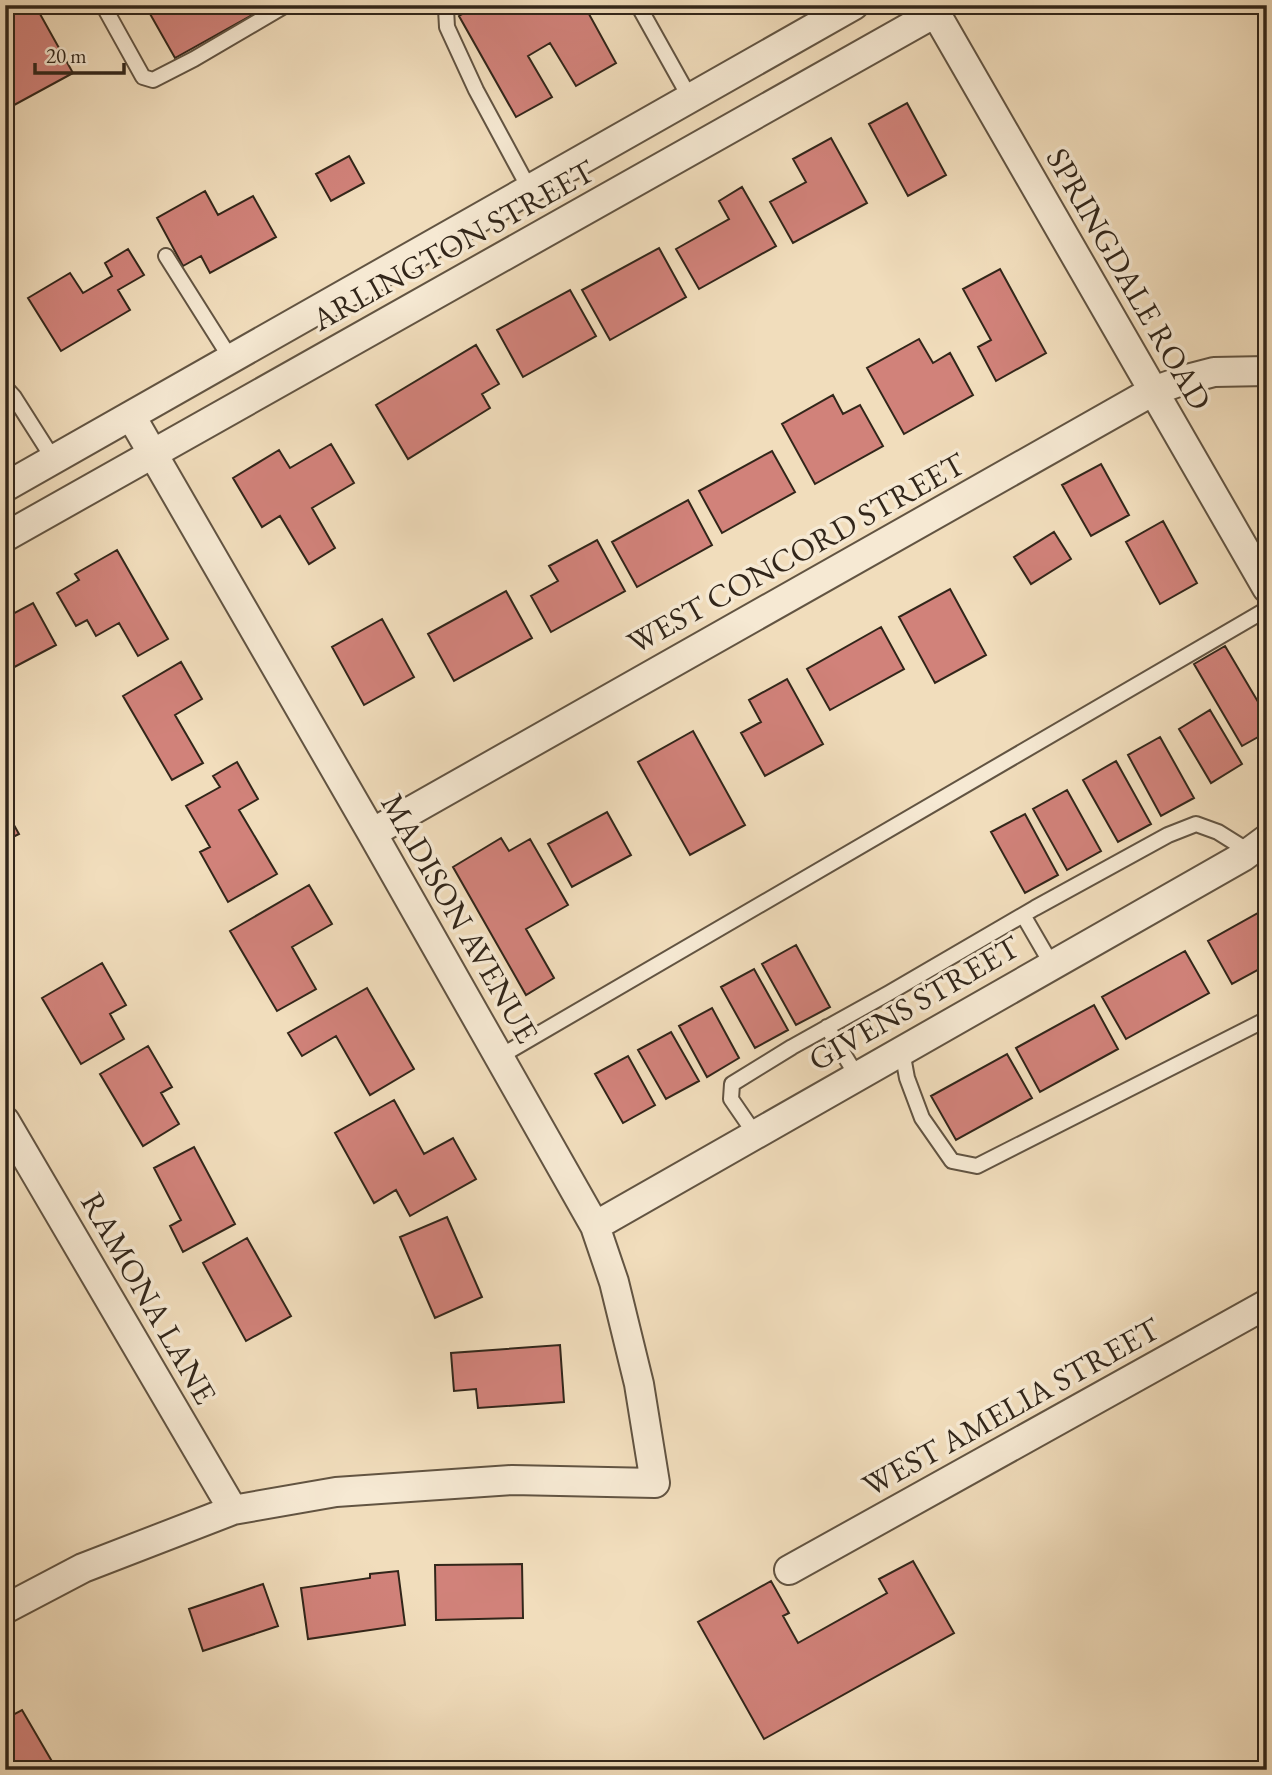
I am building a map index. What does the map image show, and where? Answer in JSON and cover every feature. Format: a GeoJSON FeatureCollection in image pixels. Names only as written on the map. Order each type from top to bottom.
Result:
{"type":"FeatureCollection","features":[{"type":"Feature","properties":{"kind":"street","name":"ARLINGTON STREET"},"geometry":{"type":"LineString","coordinates":[[5,487],[854,5]]}},
{"type":"Feature","properties":{"kind":"street","name":"ARLINGTON STREET"},"geometry":{"type":"LineString","coordinates":[[5,537],[932,9]]}},
{"type":"Feature","properties":{"kind":"street","name":"SPRINGDALE ROAD"},"geometry":{"type":"LineString","coordinates":[[932,9],[1267,588]]}},
{"type":"Feature","properties":{"kind":"street","name":"WEST CONCORD STREET"},"geometry":{"type":"LineString","coordinates":[[372,833],[1153,391],[1214,372],[1267,372]]}},
{"type":"Feature","properties":{"kind":"street","name":"MADISON AVENUE"},"geometry":{"type":"LineString","coordinates":[[131,416],[595,1226],[614,1282],[639,1384],[655,1483],[512,1480],[336,1492],[233,1510]]}},
{"type":"Feature","properties":{"kind":"street","name":"GIVENS STREET"},"geometry":{"type":"LineString","coordinates":[[595,1226],[1258,845]]}},
{"type":"Feature","properties":{"kind":"street","name":"RAMONA LANE"},"geometry":{"type":"LineString","coordinates":[[5,1121],[233,1510]]}},
{"type":"Feature","properties":{"kind":"street","name":"WEST AMELIA STREET"},"geometry":{"type":"LineString","coordinates":[[789,1570],[1267,1304]]}},
{"type":"Feature","properties":{"kind":"street"},"geometry":{"type":"LineString","coordinates":[[5,1609],[83,1568],[233,1510]]}},
{"type":"Feature","properties":{"kind":"lane"},"geometry":{"type":"LineString","coordinates":[[103,5],[143,77],[153,80],[286,5]]}},
{"type":"Feature","properties":{"kind":"lane"},"geometry":{"type":"LineString","coordinates":[[639,5],[690,98]]}},
{"type":"Feature","properties":{"kind":"lane"},"geometry":{"type":"LineString","coordinates":[[448,7],[447,27],[476,90],[530,190]]}},
{"type":"Feature","properties":{"kind":"lane"},"geometry":{"type":"LineString","coordinates":[[166,256],[232,359]]}},
{"type":"Feature","properties":{"kind":"lane"},"geometry":{"type":"LineString","coordinates":[[5,387],[54,460]]}},
{"type":"Feature","properties":{"kind":"lane"},"geometry":{"type":"LineString","coordinates":[[499,1057],[1267,609]]}},
{"type":"Feature","properties":{"kind":"lane"},"geometry":{"type":"LineString","coordinates":[[755,1134],[731,1099],[732,1084],[792,1047],[1168,835],[1196,824],[1258,845]]}},
{"type":"Feature","properties":{"kind":"lane"},"geometry":{"type":"LineString","coordinates":[[1023,915],[1052,965]]}},
{"type":"Feature","properties":{"kind":"lane"},"geometry":{"type":"LineString","coordinates":[[902,1051],[907,1078],[922,1118],[952,1161],[977,1166],[1267,1019]]}},
{"type":"Feature","properties":{"kind":"lane"},"geometry":{"type":"LineString","coordinates":[[827,1027],[857,1076]]}},
{"type":"Feature","properties":{"kind":"building"},"geometry":{"type":"Polygon","coordinates":[[[5,5],[35,5],[73,73],[5,110],[5,5]]]}},
{"type":"Feature","properties":{"kind":"building"},"geometry":{"type":"Polygon","coordinates":[[[145,5],[270,5],[175,58],[145,5]]]}},
{"type":"Feature","properties":{"kind":"building"},"geometry":{"type":"Polygon","coordinates":[[[478,5],[584,5],[616,63],[576,86],[550,43],[528,56],[552,97],[516,117],[459,16],[478,5]]]}},
{"type":"Feature","properties":{"kind":"building"},"geometry":{"type":"Polygon","coordinates":[[[907,103],[946,175],[908,196],[869,124],[907,103]]]}},
{"type":"Feature","properties":{"kind":"building"},"geometry":{"type":"Polygon","coordinates":[[[831,138],[867,203],[793,243],[770,202],[806,182],[793,159],[831,138]]]}},
{"type":"Feature","properties":{"kind":"building"},"geometry":{"type":"Polygon","coordinates":[[[349,156],[364,183],[331,201],[316,174],[349,156]]]}},
{"type":"Feature","properties":{"kind":"building"},"geometry":{"type":"Polygon","coordinates":[[[742,187],[776,246],[699,289],[676,249],[729,219],[719,201],[742,187]]]}},
{"type":"Feature","properties":{"kind":"building"},"geometry":{"type":"Polygon","coordinates":[[[205,191],[218,215],[253,196],[276,237],[210,273],[201,256],[183,266],[157,218],[205,191]]]}},
{"type":"Feature","properties":{"kind":"building"},"geometry":{"type":"Polygon","coordinates":[[[659,248],[686,297],[610,340],[582,290],[659,248]]]}},
{"type":"Feature","properties":{"kind":"building"},"geometry":{"type":"Polygon","coordinates":[[[128,249],[144,275],[118,290],[130,310],[61,351],[28,298],[70,273],[83,293],[112,276],[105,263],[128,249]]]}},
{"type":"Feature","properties":{"kind":"building"},"geometry":{"type":"Polygon","coordinates":[[[1000,269],[1046,353],[996,381],[978,347],[991,340],[963,289],[1000,269]]]}},
{"type":"Feature","properties":{"kind":"building"},"geometry":{"type":"Polygon","coordinates":[[[570,290],[596,336],[523,377],[497,330],[570,290]]]}},
{"type":"Feature","properties":{"kind":"building"},"geometry":{"type":"Polygon","coordinates":[[[919,339],[933,363],[950,353],[973,395],[904,434],[867,368],[919,339]]]}},
{"type":"Feature","properties":{"kind":"building"},"geometry":{"type":"Polygon","coordinates":[[[476,345],[499,384],[482,394],[490,408],[408,459],[376,405],[476,345]]]}},
{"type":"Feature","properties":{"kind":"building"},"geometry":{"type":"Polygon","coordinates":[[[833,395],[843,414],[860,405],[883,446],[815,484],[782,424],[833,395]]]}},
{"type":"Feature","properties":{"kind":"building"},"geometry":{"type":"Polygon","coordinates":[[[331,444],[354,483],[312,508],[335,548],[309,564],[280,516],[262,527],[233,478],[279,450],[290,468],[331,444]]]}},
{"type":"Feature","properties":{"kind":"building"},"geometry":{"type":"Polygon","coordinates":[[[772,451],[795,492],[722,533],[699,491],[772,451]]]}},
{"type":"Feature","properties":{"kind":"building"},"geometry":{"type":"Polygon","coordinates":[[[1101,464],[1129,515],[1091,536],[1062,485],[1101,464]]]}},
{"type":"Feature","properties":{"kind":"building"},"geometry":{"type":"Polygon","coordinates":[[[688,500],[712,545],[637,587],[612,542],[688,500]]]}},
{"type":"Feature","properties":{"kind":"building"},"geometry":{"type":"Polygon","coordinates":[[[1163,521],[1197,583],[1160,604],[1126,542],[1163,521]]]}},
{"type":"Feature","properties":{"kind":"building"},"geometry":{"type":"Polygon","coordinates":[[[1054,532],[1071,559],[1031,584],[1014,557],[1054,532]]]}},
{"type":"Feature","properties":{"kind":"building"},"geometry":{"type":"Polygon","coordinates":[[[597,540],[625,591],[551,632],[531,596],[558,581],[549,566],[597,540]]]}},
{"type":"Feature","properties":{"kind":"building"},"geometry":{"type":"Polygon","coordinates":[[[117,550],[168,639],[138,656],[119,623],[96,636],[87,620],[76,626],[57,593],[79,580],[75,574],[117,550]]]}},
{"type":"Feature","properties":{"kind":"building"},"geometry":{"type":"Polygon","coordinates":[[[950,589],[986,655],[935,683],[899,617],[950,589]]]}},
{"type":"Feature","properties":{"kind":"building"},"geometry":{"type":"Polygon","coordinates":[[[506,591],[532,638],[454,681],[428,634],[506,591]]]}},
{"type":"Feature","properties":{"kind":"building"},"geometry":{"type":"Polygon","coordinates":[[[33,603],[56,645],[5,672],[5,618],[33,603]]]}},
{"type":"Feature","properties":{"kind":"building"},"geometry":{"type":"Polygon","coordinates":[[[382,619],[414,677],[364,705],[332,647],[382,619]]]}},
{"type":"Feature","properties":{"kind":"building"},"geometry":{"type":"Polygon","coordinates":[[[881,627],[904,669],[830,710],[807,669],[881,627]]]}},
{"type":"Feature","properties":{"kind":"building"},"geometry":{"type":"Polygon","coordinates":[[[1225,646],[1267,717],[1267,732],[1242,746],[1194,664],[1225,646]]]}},
{"type":"Feature","properties":{"kind":"building"},"geometry":{"type":"Polygon","coordinates":[[[181,662],[202,699],[175,715],[203,763],[172,780],[123,696],[181,662]]]}},
{"type":"Feature","properties":{"kind":"building"},"geometry":{"type":"Polygon","coordinates":[[[787,679],[823,744],[765,776],[741,733],[761,722],[749,700],[787,679]]]}},
{"type":"Feature","properties":{"kind":"building"},"geometry":{"type":"Polygon","coordinates":[[[1210,710],[1242,764],[1211,783],[1179,729],[1210,710]]]}},
{"type":"Feature","properties":{"kind":"building"},"geometry":{"type":"Polygon","coordinates":[[[693,731],[745,825],[690,855],[638,762],[693,731]]]}},
{"type":"Feature","properties":{"kind":"building"},"geometry":{"type":"Polygon","coordinates":[[[1160,737],[1194,798],[1161,816],[1128,755],[1160,737]]]}},
{"type":"Feature","properties":{"kind":"building"},"geometry":{"type":"Polygon","coordinates":[[[1116,761],[1151,824],[1118,842],[1083,780],[1116,761]]]}},
{"type":"Feature","properties":{"kind":"building"},"geometry":{"type":"Polygon","coordinates":[[[237,762],[258,799],[239,810],[277,874],[228,902],[200,852],[210,847],[186,806],[220,787],[213,776],[237,762]]]}},
{"type":"Feature","properties":{"kind":"building"},"geometry":{"type":"Polygon","coordinates":[[[1067,790],[1101,851],[1067,870],[1033,809],[1067,790]]]}},
{"type":"Feature","properties":{"kind":"building"},"geometry":{"type":"Polygon","coordinates":[[[5,809],[19,834],[5,841],[5,809]]]}},
{"type":"Feature","properties":{"kind":"building"},"geometry":{"type":"Polygon","coordinates":[[[607,812],[631,855],[572,887],[548,844],[607,812]]]}},
{"type":"Feature","properties":{"kind":"building"},"geometry":{"type":"Polygon","coordinates":[[[1025,814],[1058,875],[1025,893],[991,832],[1025,814]]]}},
{"type":"Feature","properties":{"kind":"building"},"geometry":{"type":"Polygon","coordinates":[[[501,838],[509,851],[530,839],[568,905],[526,929],[554,978],[526,995],[453,867],[501,838]]]}},
{"type":"Feature","properties":{"kind":"building"},"geometry":{"type":"Polygon","coordinates":[[[309,885],[332,924],[292,947],[316,989],[277,1011],[230,931],[309,885]]]}},
{"type":"Feature","properties":{"kind":"building"},"geometry":{"type":"Polygon","coordinates":[[[1267,908],[1267,965],[1232,984],[1208,941],[1267,908]]]}},
{"type":"Feature","properties":{"kind":"building"},"geometry":{"type":"Polygon","coordinates":[[[796,945],[830,1007],[796,1025],[762,964],[796,945]]]}},
{"type":"Feature","properties":{"kind":"building"},"geometry":{"type":"Polygon","coordinates":[[[1185,951],[1209,993],[1126,1039],[1102,997],[1185,951]]]}},
{"type":"Feature","properties":{"kind":"building"},"geometry":{"type":"Polygon","coordinates":[[[102,963],[126,1005],[110,1014],[124,1039],[81,1064],[42,998],[102,963]]]}},
{"type":"Feature","properties":{"kind":"building"},"geometry":{"type":"Polygon","coordinates":[[[754,969],[788,1030],[755,1048],[721,987],[754,969]]]}},
{"type":"Feature","properties":{"kind":"building"},"geometry":{"type":"Polygon","coordinates":[[[367,988],[414,1069],[370,1095],[336,1036],[302,1056],[288,1033],[367,988]]]}},
{"type":"Feature","properties":{"kind":"building"},"geometry":{"type":"Polygon","coordinates":[[[1094,1005],[1118,1049],[1040,1092],[1016,1048],[1094,1005]]]}},
{"type":"Feature","properties":{"kind":"building"},"geometry":{"type":"Polygon","coordinates":[[[712,1008],[739,1058],[707,1077],[679,1026],[712,1008]]]}},
{"type":"Feature","properties":{"kind":"building"},"geometry":{"type":"Polygon","coordinates":[[[671,1032],[699,1081],[666,1099],[638,1050],[671,1032]]]}},
{"type":"Feature","properties":{"kind":"building"},"geometry":{"type":"Polygon","coordinates":[[[148,1046],[172,1087],[161,1093],[179,1124],[143,1146],[100,1074],[148,1046]]]}},
{"type":"Feature","properties":{"kind":"building"},"geometry":{"type":"Polygon","coordinates":[[[1007,1054],[1032,1098],[956,1140],[931,1096],[1007,1054]]]}},
{"type":"Feature","properties":{"kind":"building"},"geometry":{"type":"Polygon","coordinates":[[[628,1056],[655,1105],[623,1123],[595,1074],[628,1056]]]}},
{"type":"Feature","properties":{"kind":"building"},"geometry":{"type":"Polygon","coordinates":[[[394,1100],[424,1154],[453,1138],[476,1179],[410,1216],[396,1190],[374,1203],[335,1133],[394,1100]]]}},
{"type":"Feature","properties":{"kind":"building"},"geometry":{"type":"Polygon","coordinates":[[[194,1147],[235,1224],[183,1252],[170,1226],[181,1220],[154,1168],[194,1147]]]}},
{"type":"Feature","properties":{"kind":"building"},"geometry":{"type":"Polygon","coordinates":[[[447,1217],[482,1297],[435,1318],[400,1237],[447,1217]]]}},
{"type":"Feature","properties":{"kind":"building"},"geometry":{"type":"Polygon","coordinates":[[[247,1238],[291,1316],[246,1341],[203,1263],[247,1238]]]}},
{"type":"Feature","properties":{"kind":"building"},"geometry":{"type":"Polygon","coordinates":[[[560,1345],[564,1402],[478,1408],[476,1389],[454,1391],[451,1353],[560,1345]]]}},
{"type":"Feature","properties":{"kind":"building"},"geometry":{"type":"Polygon","coordinates":[[[913,1561],[954,1633],[764,1739],[698,1622],[771,1581],[789,1613],[783,1616],[798,1643],[887,1593],[879,1579],[913,1561]]]}},
{"type":"Feature","properties":{"kind":"building"},"geometry":{"type":"Polygon","coordinates":[[[522,1564],[523,1618],[436,1620],[435,1565],[522,1564]]]}},
{"type":"Feature","properties":{"kind":"building"},"geometry":{"type":"Polygon","coordinates":[[[398,1571],[405,1625],[308,1639],[301,1588],[398,1571]]]}},
{"type":"Feature","properties":{"kind":"building"},"geometry":{"type":"Polygon","coordinates":[[[263,1584],[278,1626],[203,1651],[189,1609],[263,1584]]]}},
{"type":"Feature","properties":{"kind":"building"},"geometry":{"type":"Polygon","coordinates":[[[22,1710],[57,1770],[5,1770],[5,1719],[22,1710]]]}}]}
